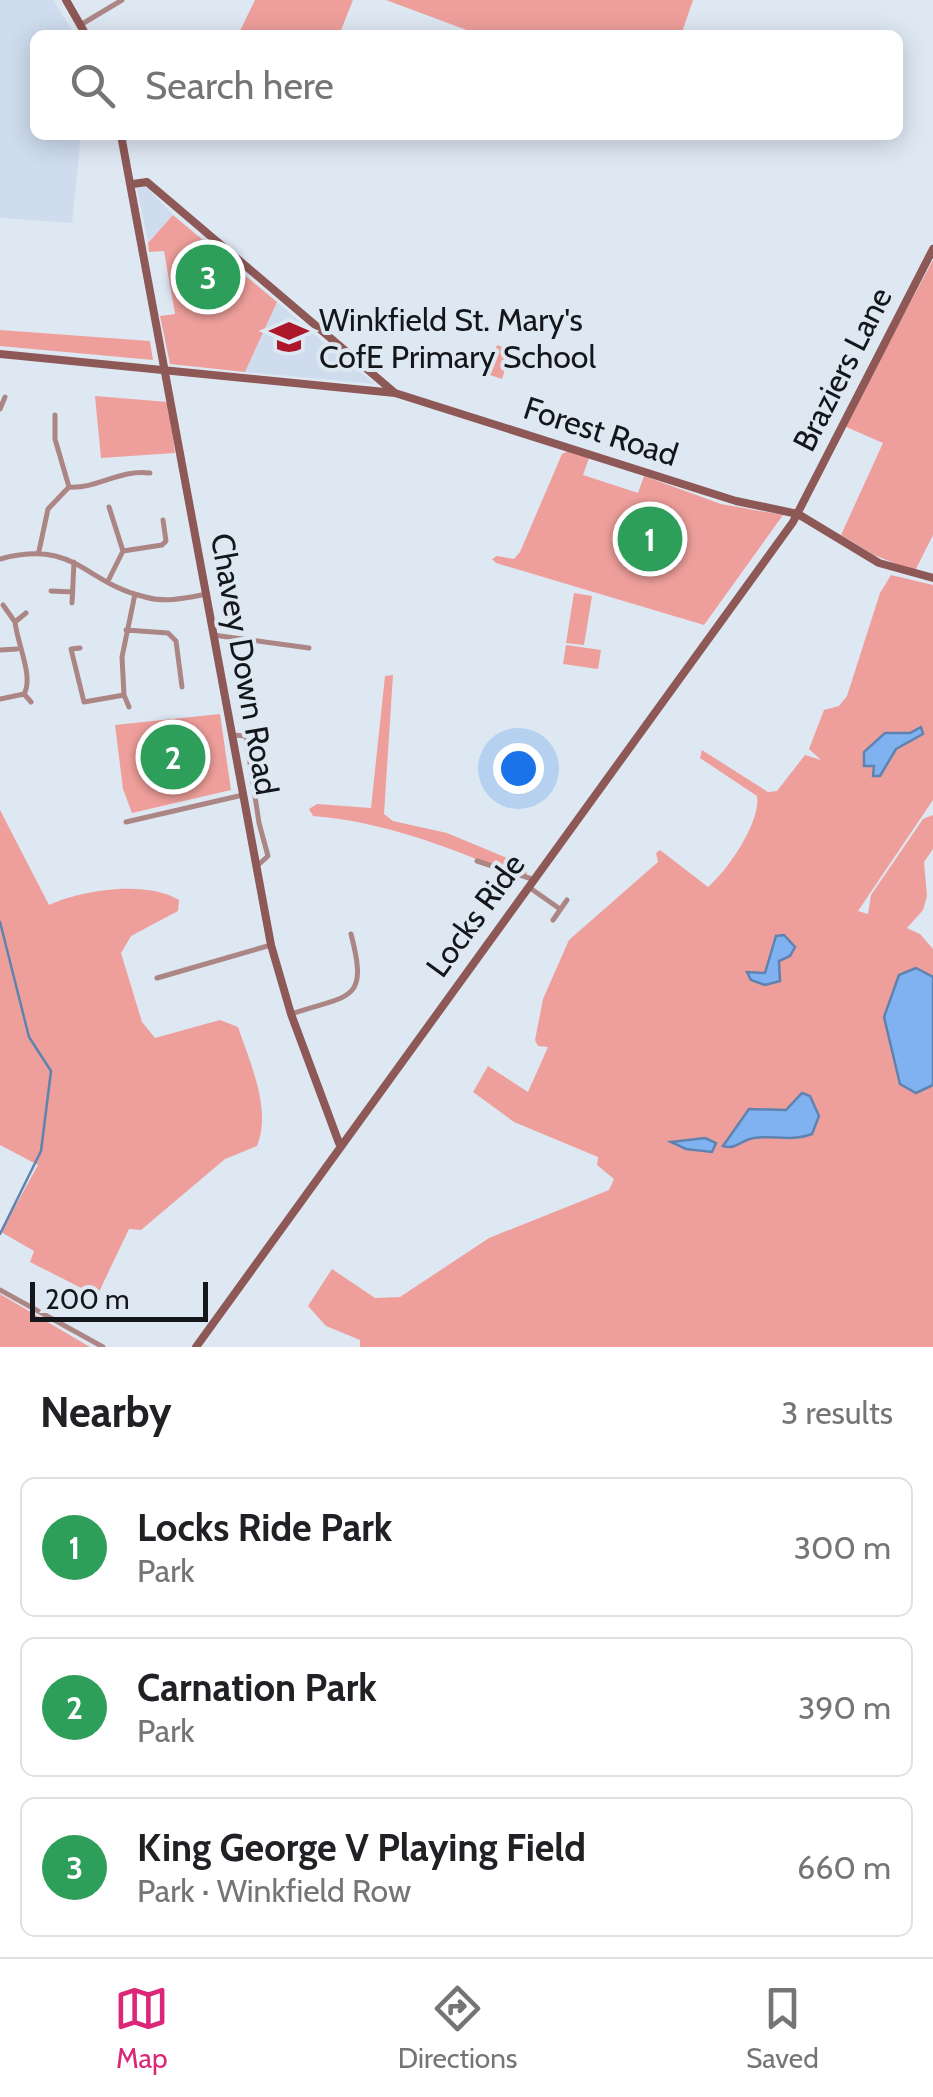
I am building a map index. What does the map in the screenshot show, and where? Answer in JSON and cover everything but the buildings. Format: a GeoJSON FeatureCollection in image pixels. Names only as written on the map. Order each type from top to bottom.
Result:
{"type":"FeatureCollection","features":[{"type":"Feature","properties":{"kind":"main road"},"geometry":{"type":"LineString","coordinates":[[66,0],[84,30]]}},
{"type":"Feature","properties":{"kind":"main road","name":"Chavey Down Road"},"geometry":{"type":"LineString","coordinates":[[122,140],[134,184],[271,945],[291,1014],[339,1144]]}},
{"type":"Feature","properties":{"kind":"main road"},"geometry":{"type":"LineString","coordinates":[[126,158],[147,182],[395,393]]}},
{"type":"Feature","properties":{"kind":"main road"},"geometry":{"type":"LineString","coordinates":[[134,184],[147,182]]}},
{"type":"Feature","properties":{"kind":"main road","name":"Braziers Lane"},"geometry":{"type":"LineString","coordinates":[[798,514],[933,249]]}},
{"type":"Feature","properties":{"kind":"main road","name":"Forest Road"},"geometry":{"type":"LineString","coordinates":[[0,354],[395,393],[736,501],[798,514],[879,563],[933,578]]}},
{"type":"Feature","properties":{"kind":"main road","name":"Locks Ride"},"geometry":{"type":"LineString","coordinates":[[196,1347],[339,1144],[798,514]]}},
{"type":"Feature","properties":{"kind":"street"},"geometry":{"type":"LineString","coordinates":[[82,24],[122,0]]}},
{"type":"Feature","properties":{"kind":"street"},"geometry":{"type":"LineString","coordinates":[[0,409],[4,397]]}},
{"type":"Feature","properties":{"kind":"street"},"geometry":{"type":"LineString","coordinates":[[54,415],[55,439],[69,486]]}},
{"type":"Feature","properties":{"kind":"street"},"geometry":{"type":"LineString","coordinates":[[69,486],[88,488],[122,472],[150,473]]}},
{"type":"Feature","properties":{"kind":"street"},"geometry":{"type":"LineString","coordinates":[[39,552],[48,509],[69,486]]}},
{"type":"Feature","properties":{"kind":"street"},"geometry":{"type":"LineString","coordinates":[[108,579],[123,551],[109,507]]}},
{"type":"Feature","properties":{"kind":"street"},"geometry":{"type":"LineString","coordinates":[[123,551],[166,541],[164,520]]}},
{"type":"Feature","properties":{"kind":"street"},"geometry":{"type":"LineString","coordinates":[[0,559],[39,552],[74,562],[134,594],[156,600],[206,594]]}},
{"type":"Feature","properties":{"kind":"street"},"geometry":{"type":"LineString","coordinates":[[72,603],[74,562]]}},
{"type":"Feature","properties":{"kind":"street"},"geometry":{"type":"LineString","coordinates":[[51,591],[73,592]]}},
{"type":"Feature","properties":{"kind":"street"},"geometry":{"type":"LineString","coordinates":[[129,707],[124,695],[126,630],[134,594]]}},
{"type":"Feature","properties":{"kind":"street"},"geometry":{"type":"LineString","coordinates":[[3,605],[15,622],[18,649],[28,677],[24,694]]}},
{"type":"Feature","properties":{"kind":"street"},"geometry":{"type":"LineString","coordinates":[[15,622],[26,613]]}},
{"type":"Feature","properties":{"kind":"street"},"geometry":{"type":"LineString","coordinates":[[126,630],[168,633],[176,640],[182,687]]}},
{"type":"Feature","properties":{"kind":"street"},"geometry":{"type":"LineString","coordinates":[[214,636],[309,648]]}},
{"type":"Feature","properties":{"kind":"street"},"geometry":{"type":"LineString","coordinates":[[80,648],[71,649],[84,702],[124,695]]}},
{"type":"Feature","properties":{"kind":"street"},"geometry":{"type":"LineString","coordinates":[[0,650],[18,649]]}},
{"type":"Feature","properties":{"kind":"street"},"geometry":{"type":"LineString","coordinates":[[0,699],[24,694]]}},
{"type":"Feature","properties":{"kind":"street"},"geometry":{"type":"LineString","coordinates":[[24,694],[31,702]]}},
{"type":"Feature","properties":{"kind":"street"},"geometry":{"type":"LineString","coordinates":[[232,734],[246,736],[250,742],[252,786],[268,856],[256,867]]}},
{"type":"Feature","properties":{"kind":"street"},"geometry":{"type":"LineString","coordinates":[[126,822],[242,795]]}},
{"type":"Feature","properties":{"kind":"street"},"geometry":{"type":"LineString","coordinates":[[477,861],[529,882],[560,909]]}},
{"type":"Feature","properties":{"kind":"street"},"geometry":{"type":"LineString","coordinates":[[553,920],[567,900]]}},
{"type":"Feature","properties":{"kind":"street"},"geometry":{"type":"LineString","coordinates":[[291,1014],[350,994],[357,986],[361,975],[351,934]]}},
{"type":"Feature","properties":{"kind":"street"},"geometry":{"type":"LineString","coordinates":[[157,978],[271,945]]}},
{"type":"Feature","properties":{"kind":"street"},"geometry":{"type":"LineString","coordinates":[[0,1290],[103,1347]]}},
{"type":"Feature","properties":{"kind":"shaded area"},"geometry":{"type":"Polygon","coordinates":[[[0,0],[53,0],[72,30],[30,30],[30,140],[80,140],[72,223],[0,218],[0,0]]]}},
{"type":"Feature","properties":{"kind":"shaded area"},"geometry":{"type":"Polygon","coordinates":[[[255,0],[353,0],[341,30],[240,30],[255,0]]]}},
{"type":"Feature","properties":{"kind":"shaded area"},"geometry":{"type":"Polygon","coordinates":[[[386,0],[693,0],[683,30],[467,30],[386,0]]]}},
{"type":"Feature","properties":{"kind":"shaded area"},"geometry":{"type":"Polygon","coordinates":[[[144,184],[173,215],[148,243],[137,187],[144,184]]]}},
{"type":"Feature","properties":{"kind":"shaded area"},"geometry":{"type":"Polygon","coordinates":[[[173,215],[277,302],[245,372],[170,364],[160,316],[175,314],[164,251],[149,252],[148,243],[173,215]]]}},
{"type":"Feature","properties":{"kind":"shaded area"},"geometry":{"type":"Polygon","coordinates":[[[933,260],[933,535],[915,571],[874,555],[841,535],[883,443],[844,426],[933,260]]]}},
{"type":"Feature","properties":{"kind":"shaded area","name":"Winkfield St. Mary's CofE Primary School"},"geometry":{"type":"Polygon","coordinates":[[[277,302],[330,348],[375,384],[245,372],[277,302]]]}},
{"type":"Feature","properties":{"kind":"shaded area"},"geometry":{"type":"Polygon","coordinates":[[[0,330],[150,341],[153,360],[0,346],[0,330]]]}},
{"type":"Feature","properties":{"kind":"shaded area"},"geometry":{"type":"Polygon","coordinates":[[[497,345],[511,350],[502,379],[487,374],[497,345]]]}},
{"type":"Feature","properties":{"kind":"shaded area"},"geometry":{"type":"Polygon","coordinates":[[[95,396],[168,402],[175,453],[101,458],[95,396]]]}},
{"type":"Feature","properties":{"kind":"shaded area"},"geometry":{"type":"Polygon","coordinates":[[[568,451],[589,458],[583,475],[638,493],[644,476],[721,504],[783,515],[704,625],[496,563],[492,559],[497,556],[514,559],[520,552],[562,454],[568,451]]]}},
{"type":"Feature","properties":{"kind":"shaded area"},"geometry":{"type":"Polygon","coordinates":[[[891,575],[933,585],[933,800],[858,911],[868,914],[871,895],[923,819],[933,815],[933,849],[924,862],[927,896],[923,910],[907,928],[920,934],[933,949],[933,1347],[360,1347],[360,1340],[326,1326],[308,1306],[332,1269],[375,1298],[400,1297],[489,1238],[609,1190],[614,1179],[597,1165],[598,1157],[514,1122],[473,1092],[488,1066],[528,1092],[548,1047],[538,1046],[535,1040],[543,999],[569,940],[658,862],[656,853],[660,850],[708,887],[733,858],[749,832],[757,796],[700,758],[702,750],[768,792],[777,791],[805,755],[821,760],[809,749],[824,710],[839,706],[847,696],[880,593],[891,575]]]}},
{"type":"Feature","properties":{"kind":"shaded area"},"geometry":{"type":"Polygon","coordinates":[[[574,593],[592,596],[584,645],[566,643],[574,593]]]}},
{"type":"Feature","properties":{"kind":"shaded area"},"geometry":{"type":"Polygon","coordinates":[[[566,645],[601,650],[598,669],[563,664],[566,645]]]}},
{"type":"Feature","properties":{"kind":"shaded area"},"geometry":{"type":"Polygon","coordinates":[[[393,675],[384,814],[393,821],[447,833],[524,865],[527,874],[517,876],[392,830],[313,816],[309,809],[317,804],[371,808],[385,676],[393,675]]]}},
{"type":"Feature","properties":{"kind":"shaded area"},"geometry":{"type":"Polygon","coordinates":[[[220,714],[231,790],[132,813],[123,789],[115,725],[220,714]]]}},
{"type":"Feature","properties":{"kind":"shaded area"},"geometry":{"type":"Polygon","coordinates":[[[0,810],[49,905],[114,889],[149,890],[179,900],[178,911],[131,936],[121,953],[142,1022],[155,1038],[220,1020],[238,1027],[261,1102],[257,1146],[225,1159],[141,1230],[129,1229],[97,1296],[30,1262],[34,1251],[1,1232],[38,1165],[0,1145],[0,810]]]}},
{"type":"Feature","properties":{"kind":"shaded area"},"geometry":{"type":"Polygon","coordinates":[[[0,1294],[90,1347],[0,1347],[0,1294]]]}},
{"type":"Feature","properties":{"kind":"water"},"geometry":{"type":"Polygon","coordinates":[[[921,727],[923,734],[896,749],[880,776],[873,776],[874,766],[864,766],[864,752],[885,733],[910,733],[921,727]]]}},
{"type":"Feature","properties":{"kind":"water"},"geometry":{"type":"Polygon","coordinates":[[[784,935],[795,947],[790,956],[779,961],[780,981],[765,985],[751,980],[747,972],[765,973],[776,936],[784,935]]]}},
{"type":"Feature","properties":{"kind":"water"},"geometry":{"type":"Polygon","coordinates":[[[916,968],[933,977],[933,1085],[916,1093],[900,1084],[884,1017],[899,975],[916,968]]]}},
{"type":"Feature","properties":{"kind":"water"},"geometry":{"type":"Polygon","coordinates":[[[802,1093],[810,1096],[819,1116],[812,1134],[754,1138],[732,1147],[723,1146],[749,1109],[786,1110],[802,1093]]]}},
{"type":"Feature","properties":{"kind":"water"},"geometry":{"type":"Polygon","coordinates":[[[705,1138],[716,1143],[712,1152],[686,1149],[671,1142],[705,1138]]]}},
{"type":"Feature","properties":{"kind":"waterway"},"geometry":{"type":"LineString","coordinates":[[0,922],[29,1037],[51,1071],[41,1151],[0,1234]]}},
{"type":"Feature","properties":{"kind":"place","name":"King George V Playing Field"},"geometry":{"type":"Point","coordinates":[208,277]}},
{"type":"Feature","properties":{"kind":"place","name":"Winkfield St. Mary's CofE Primary School"},"geometry":{"type":"Point","coordinates":[289,337]}},
{"type":"Feature","properties":{"kind":"place","name":"Locks Ride Park"},"geometry":{"type":"Point","coordinates":[650,539]}},
{"type":"Feature","properties":{"kind":"place","name":"Carnation Park"},"geometry":{"type":"Point","coordinates":[173,757]}}]}
